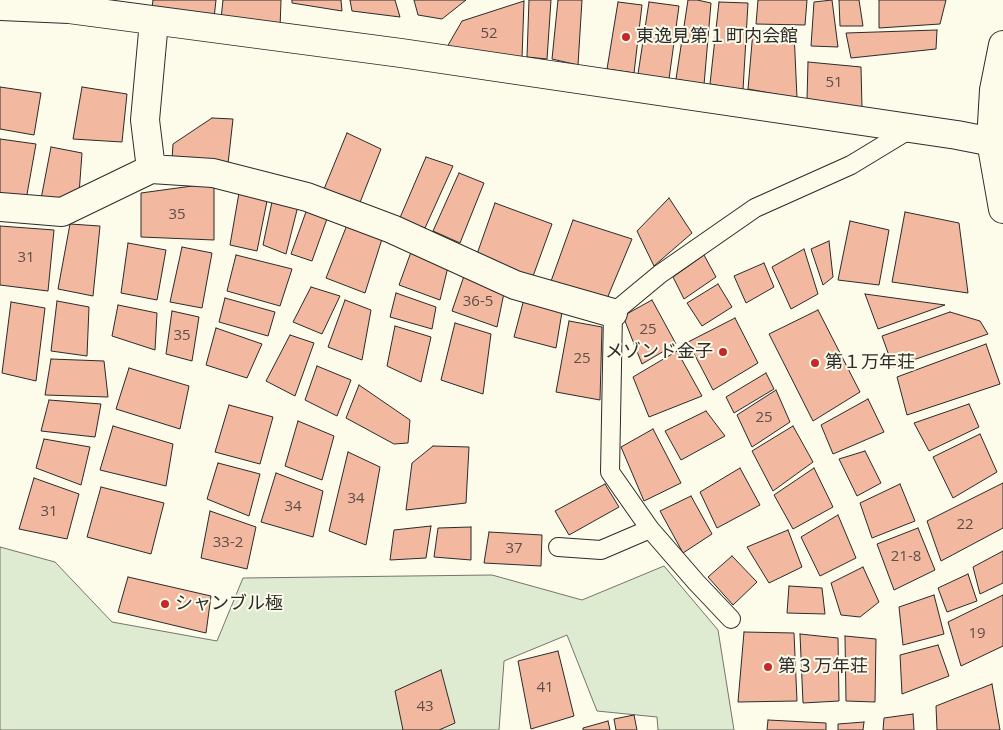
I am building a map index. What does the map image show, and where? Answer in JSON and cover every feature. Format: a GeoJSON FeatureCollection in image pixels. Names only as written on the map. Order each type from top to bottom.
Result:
{"type":"FeatureCollection","features":[{"type":"Feature","properties":{"kind":"main road"},"geometry":{"type":"LineString","coordinates":[[0,6],[70,5],[154,21],[401,53],[997,142]]}},
{"type":"Feature","properties":{"kind":"main road"},"geometry":{"type":"LineString","coordinates":[[151,169],[145,120],[154,21]]}},
{"type":"Feature","properties":{"kind":"main road"},"geometry":{"type":"LineString","coordinates":[[1003,45],[994,90],[1003,209]]}},
{"type":"Feature","properties":{"kind":"main road"},"geometry":{"type":"LineString","coordinates":[[0,207],[62,212],[151,169],[213,173],[307,197],[392,228],[515,285],[613,313]]}},
{"type":"Feature","properties":{"kind":"lane"},"geometry":{"type":"LineString","coordinates":[[731,619],[650,529],[610,472],[613,313],[660,274],[755,208],[851,165],[912,128]]}},
{"type":"Feature","properties":{"kind":"lane"},"geometry":{"type":"LineString","coordinates":[[558,547],[601,550],[650,529]]}},
{"type":"Feature","properties":{"kind":"green space"},"geometry":{"type":"Polygon","coordinates":[[[0,547],[55,562],[112,622],[217,641],[243,578],[492,575],[582,600],[664,566],[718,630],[734,730],[658,730],[657,717],[597,711],[567,635],[504,661],[499,730],[0,730],[0,547]]]}},
{"type":"Feature","properties":{"kind":"building"},"geometry":{"type":"Polygon","coordinates":[[[153,0],[216,0],[214,18],[152,8],[153,0]]]}},
{"type":"Feature","properties":{"kind":"building"},"geometry":{"type":"Polygon","coordinates":[[[223,0],[281,0],[280,28],[221,19],[223,0]]]}},
{"type":"Feature","properties":{"kind":"building"},"geometry":{"type":"Polygon","coordinates":[[[292,0],[341,0],[342,11],[292,3],[292,0]]]}},
{"type":"Feature","properties":{"kind":"building"},"geometry":{"type":"Polygon","coordinates":[[[350,0],[395,0],[400,17],[352,11],[350,0]]]}},
{"type":"Feature","properties":{"kind":"building"},"geometry":{"type":"Polygon","coordinates":[[[414,0],[466,0],[442,19],[418,15],[414,0]]]}},
{"type":"Feature","properties":{"kind":"building"},"geometry":{"type":"Polygon","coordinates":[[[529,0],[551,0],[547,59],[527,57],[529,0]]]}},
{"type":"Feature","properties":{"kind":"building"},"geometry":{"type":"Polygon","coordinates":[[[558,0],[582,0],[578,65],[552,59],[558,0]]]}},
{"type":"Feature","properties":{"kind":"building"},"geometry":{"type":"Polygon","coordinates":[[[688,0],[711,3],[704,85],[676,79],[688,0]]]}},
{"type":"Feature","properties":{"kind":"building"},"geometry":{"type":"Polygon","coordinates":[[[758,0],[807,0],[805,25],[756,24],[758,0]]]}},
{"type":"Feature","properties":{"kind":"building"},"geometry":{"type":"Polygon","coordinates":[[[832,0],[838,47],[811,46],[814,2],[832,0]]]}},
{"type":"Feature","properties":{"kind":"building"},"geometry":{"type":"Polygon","coordinates":[[[839,0],[859,0],[863,26],[840,26],[839,0]]]}},
{"type":"Feature","properties":{"kind":"building"},"geometry":{"type":"Polygon","coordinates":[[[879,0],[946,0],[940,24],[879,28],[879,0]]]}},
{"type":"Feature","properties":{"kind":"building"},"geometry":{"type":"Polygon","coordinates":[[[524,1],[522,58],[447,47],[462,21],[524,1]]]}},
{"type":"Feature","properties":{"kind":"building","name":"東逸見第１町内会館"},"geometry":{"type":"Polygon","coordinates":[[[618,2],[642,5],[634,73],[607,69],[618,2]]]}},
{"type":"Feature","properties":{"kind":"building"},"geometry":{"type":"Polygon","coordinates":[[[649,2],[679,6],[669,79],[638,74],[649,2]]]}},
{"type":"Feature","properties":{"kind":"building"},"geometry":{"type":"Polygon","coordinates":[[[719,2],[748,3],[743,90],[710,84],[719,2]]]}},
{"type":"Feature","properties":{"kind":"building"},"geometry":{"type":"Polygon","coordinates":[[[937,30],[936,49],[851,58],[846,33],[937,30]]]}},
{"type":"Feature","properties":{"kind":"building"},"geometry":{"type":"Polygon","coordinates":[[[753,31],[794,32],[797,98],[748,89],[753,31]]]}},
{"type":"Feature","properties":{"kind":"building"},"geometry":{"type":"Polygon","coordinates":[[[808,62],[861,67],[862,108],[807,100],[808,62]]]}},
{"type":"Feature","properties":{"kind":"building"},"geometry":{"type":"Polygon","coordinates":[[[0,87],[41,93],[34,135],[0,129],[0,87]]]}},
{"type":"Feature","properties":{"kind":"building"},"geometry":{"type":"Polygon","coordinates":[[[82,87],[127,94],[122,142],[73,139],[82,87]]]}},
{"type":"Feature","properties":{"kind":"building"},"geometry":{"type":"Polygon","coordinates":[[[212,118],[233,119],[228,164],[172,160],[173,144],[212,118]]]}},
{"type":"Feature","properties":{"kind":"building"},"geometry":{"type":"Polygon","coordinates":[[[347,133],[381,149],[359,205],[322,194],[347,133]]]}},
{"type":"Feature","properties":{"kind":"building"},"geometry":{"type":"Polygon","coordinates":[[[0,139],[36,144],[26,200],[0,197],[0,139]]]}},
{"type":"Feature","properties":{"kind":"building"},"geometry":{"type":"Polygon","coordinates":[[[51,147],[82,153],[79,194],[59,205],[41,199],[51,147]]]}},
{"type":"Feature","properties":{"kind":"building"},"geometry":{"type":"Polygon","coordinates":[[[426,157],[453,166],[425,228],[399,220],[426,157]]]}},
{"type":"Feature","properties":{"kind":"building"},"geometry":{"type":"Polygon","coordinates":[[[459,173],[484,183],[460,243],[433,231],[459,173]]]}},
{"type":"Feature","properties":{"kind":"building"},"geometry":{"type":"Polygon","coordinates":[[[214,183],[214,240],[141,237],[141,193],[214,183]]]}},
{"type":"Feature","properties":{"kind":"building"},"geometry":{"type":"Polygon","coordinates":[[[240,187],[268,196],[257,251],[230,245],[240,187]]]}},
{"type":"Feature","properties":{"kind":"building"},"geometry":{"type":"Polygon","coordinates":[[[273,197],[298,206],[286,254],[263,245],[273,197]]]}},
{"type":"Feature","properties":{"kind":"building"},"geometry":{"type":"Polygon","coordinates":[[[669,198],[692,233],[654,266],[637,231],[669,198]]]}},
{"type":"Feature","properties":{"kind":"building"},"geometry":{"type":"Polygon","coordinates":[[[495,203],[552,224],[532,279],[477,254],[495,203]]]}},
{"type":"Feature","properties":{"kind":"building"},"geometry":{"type":"Polygon","coordinates":[[[307,209],[328,216],[312,261],[291,254],[307,209]]]}},
{"type":"Feature","properties":{"kind":"building"},"geometry":{"type":"Polygon","coordinates":[[[905,212],[959,223],[968,293],[892,282],[905,212]]]}},
{"type":"Feature","properties":{"kind":"building"},"geometry":{"type":"Polygon","coordinates":[[[573,220],[632,239],[606,301],[550,284],[573,220]]]}},
{"type":"Feature","properties":{"kind":"building"},"geometry":{"type":"Polygon","coordinates":[[[850,221],[889,230],[879,285],[838,280],[850,221]]]}},
{"type":"Feature","properties":{"kind":"building"},"geometry":{"type":"Polygon","coordinates":[[[70,224],[100,226],[93,296],[58,289],[70,224]]]}},
{"type":"Feature","properties":{"kind":"building"},"geometry":{"type":"Polygon","coordinates":[[[347,225],[382,239],[365,293],[326,278],[347,225]]]}},
{"type":"Feature","properties":{"kind":"building"},"geometry":{"type":"Polygon","coordinates":[[[0,226],[54,230],[48,291],[0,285],[0,226]]]}},
{"type":"Feature","properties":{"kind":"building"},"geometry":{"type":"Polygon","coordinates":[[[829,241],[833,277],[823,285],[811,249],[829,241]]]}},
{"type":"Feature","properties":{"kind":"building"},"geometry":{"type":"Polygon","coordinates":[[[128,243],[166,250],[157,300],[121,293],[128,243]]]}},
{"type":"Feature","properties":{"kind":"building"},"geometry":{"type":"Polygon","coordinates":[[[182,247],[212,253],[202,308],[170,302],[182,247]]]}},
{"type":"Feature","properties":{"kind":"building"},"geometry":{"type":"Polygon","coordinates":[[[804,249],[818,294],[791,309],[772,267],[804,249]]]}},
{"type":"Feature","properties":{"kind":"building"},"geometry":{"type":"Polygon","coordinates":[[[411,252],[448,267],[440,300],[399,285],[411,252]]]}},
{"type":"Feature","properties":{"kind":"building"},"geometry":{"type":"Polygon","coordinates":[[[236,255],[292,269],[280,306],[227,291],[236,255]]]}},
{"type":"Feature","properties":{"kind":"building"},"geometry":{"type":"Polygon","coordinates":[[[704,255],[716,277],[684,299],[673,277],[704,255]]]}},
{"type":"Feature","properties":{"kind":"building"},"geometry":{"type":"Polygon","coordinates":[[[764,263],[774,287],[746,303],[734,276],[764,263]]]}},
{"type":"Feature","properties":{"kind":"building"},"geometry":{"type":"Polygon","coordinates":[[[464,276],[504,293],[497,327],[452,311],[464,276]]]}},
{"type":"Feature","properties":{"kind":"building"},"geometry":{"type":"Polygon","coordinates":[[[718,284],[732,307],[702,326],[687,303],[718,284]]]}},
{"type":"Feature","properties":{"kind":"building"},"geometry":{"type":"Polygon","coordinates":[[[311,287],[340,296],[322,334],[293,322],[311,287]]]}},
{"type":"Feature","properties":{"kind":"building"},"geometry":{"type":"Polygon","coordinates":[[[396,293],[436,307],[432,329],[390,317],[396,293]]]}},
{"type":"Feature","properties":{"kind":"building"},"geometry":{"type":"Polygon","coordinates":[[[865,294],[945,305],[878,329],[865,294]]]}},
{"type":"Feature","properties":{"kind":"building"},"geometry":{"type":"Polygon","coordinates":[[[225,298],[275,312],[268,336],[219,322],[225,298]]]}},
{"type":"Feature","properties":{"kind":"building"},"geometry":{"type":"Polygon","coordinates":[[[524,299],[562,312],[556,348],[514,337],[524,299]]]}},
{"type":"Feature","properties":{"kind":"building"},"geometry":{"type":"Polygon","coordinates":[[[345,300],[371,310],[362,360],[328,347],[345,300]]]}},
{"type":"Feature","properties":{"kind":"building"},"geometry":{"type":"Polygon","coordinates":[[[652,300],[676,344],[642,364],[623,316],[652,300]]]}},
{"type":"Feature","properties":{"kind":"building"},"geometry":{"type":"Polygon","coordinates":[[[57,301],[89,307],[87,356],[51,351],[57,301]]]}},
{"type":"Feature","properties":{"kind":"building"},"geometry":{"type":"Polygon","coordinates":[[[11,302],[45,308],[36,381],[2,373],[11,302]]]}},
{"type":"Feature","properties":{"kind":"building"},"geometry":{"type":"Polygon","coordinates":[[[118,305],[157,313],[155,350],[112,336],[118,305]]]}},
{"type":"Feature","properties":{"kind":"building","name":"第１万年荘"},"geometry":{"type":"Polygon","coordinates":[[[818,310],[860,392],[813,421],[769,334],[818,310]]]}},
{"type":"Feature","properties":{"kind":"building"},"geometry":{"type":"Polygon","coordinates":[[[172,311],[199,317],[192,361],[166,354],[172,311]]]}},
{"type":"Feature","properties":{"kind":"building"},"geometry":{"type":"Polygon","coordinates":[[[950,312],[980,321],[988,334],[893,367],[882,336],[950,312]]]}},
{"type":"Feature","properties":{"kind":"building","name":"メゾンド金子"},"geometry":{"type":"Polygon","coordinates":[[[735,318],[758,363],[713,390],[688,342],[735,318]]]}},
{"type":"Feature","properties":{"kind":"building"},"geometry":{"type":"Polygon","coordinates":[[[569,321],[602,327],[600,400],[556,392],[569,321]]]}},
{"type":"Feature","properties":{"kind":"building"},"geometry":{"type":"Polygon","coordinates":[[[455,323],[491,334],[483,394],[441,380],[455,323]]]}},
{"type":"Feature","properties":{"kind":"building"},"geometry":{"type":"Polygon","coordinates":[[[395,326],[431,337],[421,382],[387,366],[395,326]]]}},
{"type":"Feature","properties":{"kind":"building"},"geometry":{"type":"Polygon","coordinates":[[[216,328],[262,344],[247,378],[206,365],[216,328]]]}},
{"type":"Feature","properties":{"kind":"building"},"geometry":{"type":"Polygon","coordinates":[[[290,335],[314,343],[295,396],[266,381],[290,335]]]}},
{"type":"Feature","properties":{"kind":"building"},"geometry":{"type":"Polygon","coordinates":[[[986,344],[1000,384],[907,415],[897,377],[986,344]]]}},
{"type":"Feature","properties":{"kind":"building"},"geometry":{"type":"Polygon","coordinates":[[[677,351],[702,396],[649,417],[633,377],[677,351]]]}},
{"type":"Feature","properties":{"kind":"building"},"geometry":{"type":"Polygon","coordinates":[[[51,359],[104,361],[108,397],[45,395],[51,359]]]}},
{"type":"Feature","properties":{"kind":"building"},"geometry":{"type":"Polygon","coordinates":[[[317,366],[351,380],[337,416],[305,400],[317,366]]]}},
{"type":"Feature","properties":{"kind":"building"},"geometry":{"type":"Polygon","coordinates":[[[129,368],[189,386],[180,429],[116,409],[129,368]]]}},
{"type":"Feature","properties":{"kind":"building"},"geometry":{"type":"Polygon","coordinates":[[[766,373],[774,389],[734,413],[726,397],[766,373]]]}},
{"type":"Feature","properties":{"kind":"building"},"geometry":{"type":"Polygon","coordinates":[[[359,385],[410,420],[408,443],[394,444],[346,418],[359,385]]]}},
{"type":"Feature","properties":{"kind":"building"},"geometry":{"type":"Polygon","coordinates":[[[776,390],[790,422],[752,447],[737,415],[776,390]]]}},
{"type":"Feature","properties":{"kind":"building"},"geometry":{"type":"Polygon","coordinates":[[[868,399],[884,432],[833,454],[821,425],[868,399]]]}},
{"type":"Feature","properties":{"kind":"building"},"geometry":{"type":"Polygon","coordinates":[[[49,400],[101,404],[95,437],[41,431],[49,400]]]}},
{"type":"Feature","properties":{"kind":"building"},"geometry":{"type":"Polygon","coordinates":[[[969,404],[979,427],[929,451],[914,423],[969,404]]]}},
{"type":"Feature","properties":{"kind":"building"},"geometry":{"type":"Polygon","coordinates":[[[229,405],[273,417],[260,464],[215,452],[229,405]]]}},
{"type":"Feature","properties":{"kind":"building"},"geometry":{"type":"Polygon","coordinates":[[[706,411],[725,436],[681,460],[665,431],[706,411]]]}},
{"type":"Feature","properties":{"kind":"building"},"geometry":{"type":"Polygon","coordinates":[[[298,421],[334,436],[322,480],[285,466],[298,421]]]}},
{"type":"Feature","properties":{"kind":"building"},"geometry":{"type":"Polygon","coordinates":[[[113,426],[173,444],[166,486],[100,470],[113,426]]]}},
{"type":"Feature","properties":{"kind":"building"},"geometry":{"type":"Polygon","coordinates":[[[793,426],[813,462],[773,491],[752,451],[793,426]]]}},
{"type":"Feature","properties":{"kind":"building"},"geometry":{"type":"Polygon","coordinates":[[[653,429],[681,483],[644,501],[621,447],[653,429]]]}},
{"type":"Feature","properties":{"kind":"building"},"geometry":{"type":"Polygon","coordinates":[[[980,434],[997,472],[953,498],[933,457],[980,434]]]}},
{"type":"Feature","properties":{"kind":"building"},"geometry":{"type":"Polygon","coordinates":[[[44,439],[90,447],[81,485],[36,468],[44,439]]]}},
{"type":"Feature","properties":{"kind":"building"},"geometry":{"type":"Polygon","coordinates":[[[433,446],[469,447],[466,503],[406,510],[412,463],[433,446]]]}},
{"type":"Feature","properties":{"kind":"building"},"geometry":{"type":"Polygon","coordinates":[[[865,451],[881,483],[857,496],[839,459],[865,451]]]}},
{"type":"Feature","properties":{"kind":"building"},"geometry":{"type":"Polygon","coordinates":[[[348,452],[380,467],[366,545],[329,531],[348,452]]]}},
{"type":"Feature","properties":{"kind":"building"},"geometry":{"type":"Polygon","coordinates":[[[218,463],[260,474],[249,516],[207,499],[218,463]]]}},
{"type":"Feature","properties":{"kind":"building"},"geometry":{"type":"Polygon","coordinates":[[[740,468],[760,505],[717,528],[700,492],[740,468]]]}},
{"type":"Feature","properties":{"kind":"building"},"geometry":{"type":"Polygon","coordinates":[[[814,468],[833,507],[793,529],[774,495],[814,468]]]}},
{"type":"Feature","properties":{"kind":"building"},"geometry":{"type":"Polygon","coordinates":[[[276,473],[323,491],[313,537],[261,522],[276,473]]]}},
{"type":"Feature","properties":{"kind":"building"},"geometry":{"type":"Polygon","coordinates":[[[34,478],[79,494],[67,539],[19,529],[34,478]]]}},
{"type":"Feature","properties":{"kind":"building"},"geometry":{"type":"Polygon","coordinates":[[[1003,483],[1003,528],[941,561],[927,521],[1003,483]]]}},
{"type":"Feature","properties":{"kind":"building"},"geometry":{"type":"Polygon","coordinates":[[[605,484],[619,507],[569,535],[555,511],[605,484]]]}},
{"type":"Feature","properties":{"kind":"building"},"geometry":{"type":"Polygon","coordinates":[[[900,484],[915,521],[872,538],[860,503],[900,484]]]}},
{"type":"Feature","properties":{"kind":"building"},"geometry":{"type":"Polygon","coordinates":[[[101,487],[164,503],[151,554],[87,537],[101,487]]]}},
{"type":"Feature","properties":{"kind":"building"},"geometry":{"type":"Polygon","coordinates":[[[691,496],[712,534],[683,553],[660,511],[691,496]]]}},
{"type":"Feature","properties":{"kind":"building"},"geometry":{"type":"Polygon","coordinates":[[[210,511],[256,527],[247,569],[201,558],[210,511]]]}},
{"type":"Feature","properties":{"kind":"building"},"geometry":{"type":"Polygon","coordinates":[[[838,515],[856,558],[820,576],[801,537],[838,515]]]}},
{"type":"Feature","properties":{"kind":"building"},"geometry":{"type":"Polygon","coordinates":[[[431,526],[426,558],[390,560],[394,530],[431,526]]]}},
{"type":"Feature","properties":{"kind":"building"},"geometry":{"type":"Polygon","coordinates":[[[471,527],[471,560],[434,557],[438,528],[471,527]]]}},
{"type":"Feature","properties":{"kind":"building"},"geometry":{"type":"Polygon","coordinates":[[[918,528],[935,570],[894,590],[877,544],[918,528]]]}},
{"type":"Feature","properties":{"kind":"building"},"geometry":{"type":"Polygon","coordinates":[[[788,530],[802,567],[769,583],[747,547],[788,530]]]}},
{"type":"Feature","properties":{"kind":"building"},"geometry":{"type":"Polygon","coordinates":[[[489,532],[542,535],[541,566],[484,563],[489,532]]]}},
{"type":"Feature","properties":{"kind":"building"},"geometry":{"type":"Polygon","coordinates":[[[1003,551],[1003,583],[980,594],[973,567],[1003,551]]]}},
{"type":"Feature","properties":{"kind":"building"},"geometry":{"type":"Polygon","coordinates":[[[732,556],[757,582],[733,605],[708,577],[732,556]]]}},
{"type":"Feature","properties":{"kind":"building"},"geometry":{"type":"Polygon","coordinates":[[[863,567],[879,602],[860,617],[841,615],[831,583],[863,567]]]}},
{"type":"Feature","properties":{"kind":"building"},"geometry":{"type":"Polygon","coordinates":[[[968,574],[977,601],[947,612],[938,588],[968,574]]]}},
{"type":"Feature","properties":{"kind":"building","name":"シャンブル極"},"geometry":{"type":"Polygon","coordinates":[[[128,577],[211,596],[206,633],[118,612],[128,577]]]}},
{"type":"Feature","properties":{"kind":"building"},"geometry":{"type":"Polygon","coordinates":[[[789,586],[822,588],[825,614],[787,613],[789,586]]]}},
{"type":"Feature","properties":{"kind":"building"},"geometry":{"type":"Polygon","coordinates":[[[934,595],[944,634],[903,645],[899,607],[934,595]]]}},
{"type":"Feature","properties":{"kind":"building"},"geometry":{"type":"Polygon","coordinates":[[[1003,595],[1003,646],[961,666],[948,622],[1003,595]]]}},
{"type":"Feature","properties":{"kind":"building","name":"第３万年荘"},"geometry":{"type":"Polygon","coordinates":[[[744,632],[794,633],[797,701],[738,702],[744,632]]]}},
{"type":"Feature","properties":{"kind":"building"},"geometry":{"type":"Polygon","coordinates":[[[800,634],[838,638],[839,701],[803,703],[800,634]]]}},
{"type":"Feature","properties":{"kind":"building"},"geometry":{"type":"Polygon","coordinates":[[[845,636],[876,639],[875,702],[846,701],[845,636]]]}},
{"type":"Feature","properties":{"kind":"building"},"geometry":{"type":"Polygon","coordinates":[[[938,645],[949,676],[902,694],[900,655],[938,645]]]}},
{"type":"Feature","properties":{"kind":"building"},"geometry":{"type":"Polygon","coordinates":[[[558,651],[574,716],[531,729],[518,661],[558,651]]]}},
{"type":"Feature","properties":{"kind":"building"},"geometry":{"type":"Polygon","coordinates":[[[441,670],[455,723],[439,730],[403,730],[395,691],[441,670]]]}},
{"type":"Feature","properties":{"kind":"building"},"geometry":{"type":"Polygon","coordinates":[[[992,684],[1000,730],[937,730],[936,706],[992,684]]]}},
{"type":"Feature","properties":{"kind":"building"},"geometry":{"type":"Polygon","coordinates":[[[913,714],[914,730],[883,730],[884,718],[913,714]]]}},
{"type":"Feature","properties":{"kind":"building"},"geometry":{"type":"Polygon","coordinates":[[[634,715],[637,730],[616,730],[614,719],[634,715]]]}},
{"type":"Feature","properties":{"kind":"building"},"geometry":{"type":"Polygon","coordinates":[[[768,720],[826,723],[826,730],[767,730],[768,720]]]}},
{"type":"Feature","properties":{"kind":"building"},"geometry":{"type":"Polygon","coordinates":[[[608,721],[610,730],[583,730],[583,728],[608,721]]]}},
{"type":"Feature","properties":{"kind":"building"},"geometry":{"type":"Polygon","coordinates":[[[864,722],[863,730],[838,730],[838,724],[864,722]]]}},
{"type":"Feature","properties":{"kind":"place","name":"東逸見第１町内会館"},"geometry":{"type":"Point","coordinates":[626,37]}},
{"type":"Feature","properties":{"kind":"place","name":"メゾンド金子"},"geometry":{"type":"Point","coordinates":[723,352]}},
{"type":"Feature","properties":{"kind":"place","name":"第１万年荘"},"geometry":{"type":"Point","coordinates":[815,363]}},
{"type":"Feature","properties":{"kind":"place","name":"シャンブル極"},"geometry":{"type":"Point","coordinates":[165,604]}},
{"type":"Feature","properties":{"kind":"place","name":"第３万年荘"},"geometry":{"type":"Point","coordinates":[768,667]}}]}
